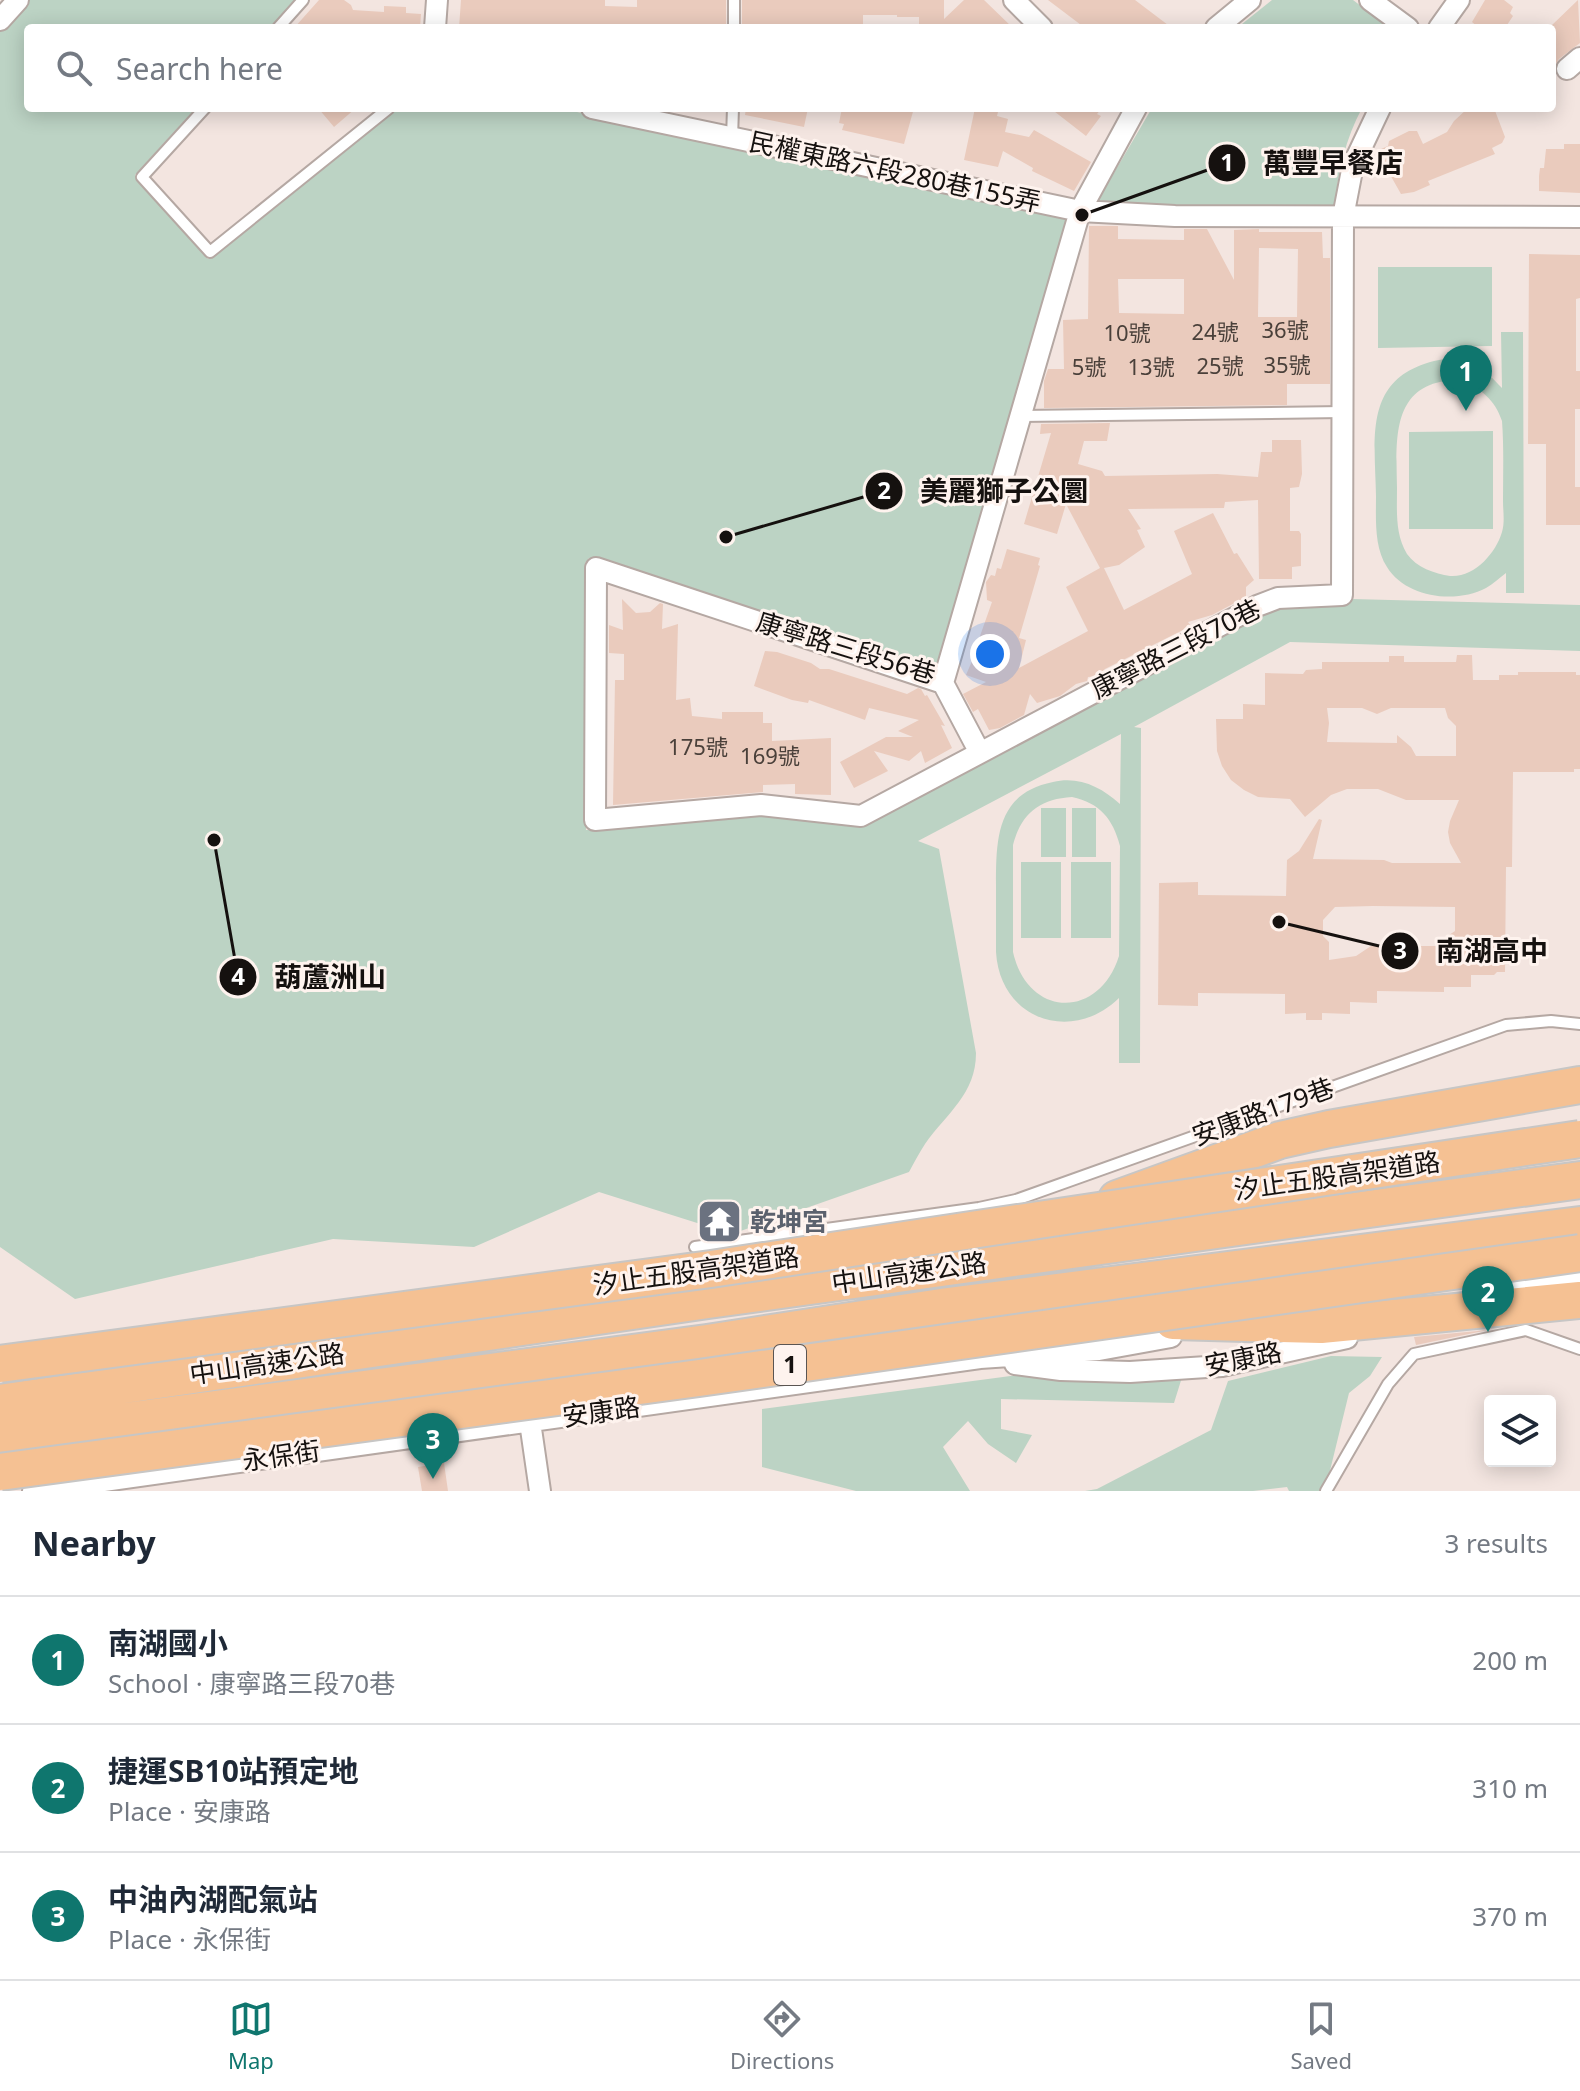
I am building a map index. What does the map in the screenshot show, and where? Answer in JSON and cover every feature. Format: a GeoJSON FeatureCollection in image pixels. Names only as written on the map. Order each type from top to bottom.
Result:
{"type":"FeatureCollection","features":[{"type":"Feature","properties":{"kind":"highway"},"geometry":{"type":"LineString","coordinates":[[800,1288],[1004,1235],[1136,1193],[1280,1140],[1580,1085]]}},
{"type":"Feature","properties":{"kind":"highway","name":"汐止五股高架道路"},"geometry":{"type":"LineString","coordinates":[[0,1364],[727,1267],[1580,1139]]}},
{"type":"Feature","properties":{"kind":"highway","name":"中山高速公路"},"geometry":{"type":"LineString","coordinates":[[0,1403],[1580,1180]]}},
{"type":"Feature","properties":{"kind":"highway","name":"中山高速公路"},"geometry":{"type":"LineString","coordinates":[[0,1438],[675,1347],[948,1306],[1580,1225]]}},
{"type":"Feature","properties":{"kind":"highway","name":"1"},"geometry":{"type":"LineString","coordinates":[[0,1472],[684,1381],[1580,1253]]}},
{"type":"Feature","properties":{"kind":"highway"},"geometry":{"type":"LineString","coordinates":[[948,1306],[1047,1317],[1321,1325],[1488,1307],[1500,1299],[1580,1300]]}},
{"type":"Feature","properties":{"kind":"street"},"geometry":{"type":"LineString","coordinates":[[0,20],[18,0]]}},
{"type":"Feature","properties":{"kind":"street"},"geometry":{"type":"LineString","coordinates":[[435,24],[437,0]]}},
{"type":"Feature","properties":{"kind":"street"},"geometry":{"type":"LineString","coordinates":[[1014,0],[1038,24]]}},
{"type":"Feature","properties":{"kind":"street"},"geometry":{"type":"LineString","coordinates":[[1221,24],[1250,0]]}},
{"type":"Feature","properties":{"kind":"street"},"geometry":{"type":"LineString","coordinates":[[1370,0],[1403,24]]}},
{"type":"Feature","properties":{"kind":"street"},"geometry":{"type":"LineString","coordinates":[[1442,24],[1459,0]]}},
{"type":"Feature","properties":{"kind":"street","name":"民權東路六段280巷155弄"},"geometry":{"type":"LineString","coordinates":[[611,112],[1080,211],[1126,216],[1580,217]]}},
{"type":"Feature","properties":{"kind":"street","name":"康寧路三段56巷"},"geometry":{"type":"LineString","coordinates":[[595,820],[596,568],[943,683],[1080,211],[1134,112]]}},
{"type":"Feature","properties":{"kind":"street","name":"康寧路三段70巷"},"geometry":{"type":"LineString","coordinates":[[595,820],[761,805],[861,816],[1257,606],[1278,598],[1342,595],[1343,217],[1353,165],[1378,112]]}},
{"type":"Feature","properties":{"kind":"street"},"geometry":{"type":"LineString","coordinates":[[943,683],[980,753]]}},
{"type":"Feature","properties":{"kind":"street","name":"安康路"},"geometry":{"type":"LineString","coordinates":[[980,1358],[1061,1370],[1130,1372],[1222,1366],[1400,1328],[1455,1323],[1500,1299],[1580,1279]]}},
{"type":"Feature","properties":{"kind":"street","name":"安康路"},"geometry":{"type":"LineString","coordinates":[[540,1491],[530,1422],[980,1358],[1099,1350],[1171,1337]]}},
{"type":"Feature","properties":{"kind":"street","name":"永保街"},"geometry":{"type":"LineString","coordinates":[[33,1491],[530,1422]]}},
{"type":"Feature","properties":{"kind":"lane"},"geometry":{"type":"LineString","coordinates":[[282,24],[303,0]]}},
{"type":"Feature","properties":{"kind":"lane"},"geometry":{"type":"LineString","coordinates":[[734,0],[734,24]]}},
{"type":"Feature","properties":{"kind":"lane"},"geometry":{"type":"LineString","coordinates":[[201,112],[142,177],[210,252],[384,112]]}},
{"type":"Feature","properties":{"kind":"lane"},"geometry":{"type":"LineString","coordinates":[[732,138],[733,112]]}},
{"type":"Feature","properties":{"kind":"lane"},"geometry":{"type":"LineString","coordinates":[[1020,416],[1343,412]]}},
{"type":"Feature","properties":{"kind":"lane","name":"安康路179巷"},"geometry":{"type":"LineString","coordinates":[[695,1247],[947,1213],[1016,1200],[1506,1025],[1551,1021],[1580,1024]]}},
{"type":"Feature","properties":{"kind":"lane"},"geometry":{"type":"LineString","coordinates":[[1326,1491],[1388,1384],[1414,1354],[1526,1330],[1580,1349]]}},
{"type":"Feature","properties":{"kind":"green space"},"geometry":{"type":"Polygon","coordinates":[[[27,0],[295,0],[273,24],[24,24],[24,112],[192,112],[135,175],[208,259],[390,112],[577,112],[1069,215],[936,669],[622,566],[589,558],[585,563],[586,830],[768,815],[865,823],[1277,607],[1352,599],[1580,605],[1580,651],[1290,642],[1134,727],[1141,728],[1140,1063],[1119,1063],[1119,998],[1100,1012],[1081,1020],[1060,1022],[1041,1018],[1024,1009],[1010,994],[1001,975],[996,952],[997,850],[999,834],[1010,807],[1020,796],[1034,788],[1063,781],[1089,784],[1120,804],[1121,734],[918,841],[939,849],[976,1053],[975,1067],[966,1092],[925,1144],[909,1172],[732,1234],[599,1192],[474,1247],[333,1239],[75,1299],[0,1247],[0,30],[27,0]],[[1072,797],[1041,805],[1026,817],[1013,845],[1013,952],[1021,974],[1033,989],[1048,999],[1064,1003],[1081,1000],[1096,992],[1109,977],[1119,956],[1120,846],[1109,820],[1090,803],[1072,797]]]}},
{"type":"Feature","properties":{"kind":"green space"},"geometry":{"type":"Polygon","coordinates":[[[1272,0],[1353,0],[1385,24],[1242,24],[1272,0]]]}},
{"type":"Feature","properties":{"kind":"green space"},"geometry":{"type":"Polygon","coordinates":[[[1150,112],[1360,112],[1343,156],[1335,207],[1112,210],[1097,202],[1150,112]]]}},
{"type":"Feature","properties":{"kind":"green space"},"geometry":{"type":"Polygon","coordinates":[[[1378,267],[1492,267],[1492,346],[1378,348],[1378,267]]]}},
{"type":"Feature","properties":{"kind":"green space"},"geometry":{"type":"Polygon","coordinates":[[[1501,332],[1523,332],[1524,593],[1506,593],[1506,573],[1486,588],[1461,596],[1432,595],[1406,586],[1387,567],[1378,542],[1375,433],[1384,396],[1395,382],[1411,370],[1446,359],[1465,360],[1480,367],[1502,388],[1501,332]],[[1460,380],[1437,383],[1421,390],[1409,401],[1398,431],[1397,514],[1403,546],[1411,559],[1421,566],[1450,576],[1467,573],[1483,563],[1495,548],[1503,524],[1502,421],[1491,401],[1460,380]]]}},
{"type":"Feature","properties":{"kind":"green space"},"geometry":{"type":"Polygon","coordinates":[[[1493,431],[1493,529],[1409,529],[1409,432],[1493,431]]]}},
{"type":"Feature","properties":{"kind":"green space"},"geometry":{"type":"Polygon","coordinates":[[[1041,808],[1066,808],[1066,857],[1041,857],[1041,808]]]}},
{"type":"Feature","properties":{"kind":"green space"},"geometry":{"type":"Polygon","coordinates":[[[1072,808],[1096,808],[1096,857],[1072,857],[1072,808]]]}},
{"type":"Feature","properties":{"kind":"green space"},"geometry":{"type":"Polygon","coordinates":[[[1021,862],[1061,862],[1061,938],[1021,938],[1021,862]]]}},
{"type":"Feature","properties":{"kind":"green space"},"geometry":{"type":"Polygon","coordinates":[[[1071,862],[1111,862],[1111,938],[1071,938],[1071,862]]]}},
{"type":"Feature","properties":{"kind":"green space"},"geometry":{"type":"Polygon","coordinates":[[[1331,1356],[1382,1357],[1370,1376],[1349,1393],[1325,1491],[1289,1491],[1287,1487],[1253,1491],[1085,1491],[1097,1489],[1211,1430],[1228,1381],[1331,1356]]]}},
{"type":"Feature","properties":{"kind":"green space"},"geometry":{"type":"Polygon","coordinates":[[[1049,1371],[1183,1374],[1174,1403],[1001,1399],[1001,1429],[1032,1435],[1016,1463],[988,1444],[968,1421],[943,1447],[970,1491],[856,1491],[762,1467],[762,1409],[1049,1371]]]}},
{"type":"Feature","properties":{"kind":"building"},"geometry":{"type":"Polygon","coordinates":[[[319,0],[344,0],[353,10],[384,12],[384,6],[406,7],[406,13],[421,14],[420,24],[298,24],[319,0]]]}},
{"type":"Feature","properties":{"kind":"building"},"geometry":{"type":"Polygon","coordinates":[[[461,0],[605,0],[605,6],[637,7],[637,0],[726,0],[726,24],[459,24],[461,0]]]}},
{"type":"Feature","properties":{"kind":"building"},"geometry":{"type":"Polygon","coordinates":[[[742,0],[944,0],[944,19],[964,0],[984,0],[1009,24],[919,24],[919,17],[863,15],[863,24],[742,24],[742,0]]]}},
{"type":"Feature","properties":{"kind":"building"},"geometry":{"type":"Polygon","coordinates":[[[1048,0],[1135,0],[1167,24],[1080,24],[1048,0]]]}},
{"type":"Feature","properties":{"kind":"building"},"geometry":{"type":"Polygon","coordinates":[[[1485,0],[1504,0],[1513,7],[1510,13],[1513,16],[1508,24],[1472,22],[1485,0]]]}},
{"type":"Feature","properties":{"kind":"building"},"geometry":{"type":"Polygon","coordinates":[[[1578,0],[1580,43],[1556,64],[1556,24],[1553,24],[1578,0]]]}},
{"type":"Feature","properties":{"kind":"building"},"geometry":{"type":"Polygon","coordinates":[[[321,112],[351,112],[334,127],[321,112]]]}},
{"type":"Feature","properties":{"kind":"building"},"geometry":{"type":"Polygon","coordinates":[[[745,112],[807,112],[804,127],[745,115],[745,112]]]}},
{"type":"Feature","properties":{"kind":"building"},"geometry":{"type":"Polygon","coordinates":[[[841,112],[913,112],[904,144],[842,130],[844,124],[839,123],[841,112]]]}},
{"type":"Feature","properties":{"kind":"building"},"geometry":{"type":"Polygon","coordinates":[[[974,112],[998,112],[997,116],[1008,119],[1005,132],[1029,137],[1034,130],[1091,162],[1074,191],[1032,171],[1033,168],[1003,151],[998,167],[964,160],[974,112]]]}},
{"type":"Feature","properties":{"kind":"building"},"geometry":{"type":"Polygon","coordinates":[[[1055,112],[1099,112],[1097,114],[1101,116],[1086,136],[1055,112]]]}},
{"type":"Feature","properties":{"kind":"building"},"geometry":{"type":"Polygon","coordinates":[[[1464,112],[1496,112],[1505,137],[1502,143],[1492,148],[1495,154],[1428,181],[1430,185],[1414,192],[1401,194],[1384,164],[1386,158],[1381,149],[1388,146],[1389,141],[1409,131],[1417,131],[1423,144],[1447,132],[1464,112]]]}},
{"type":"Feature","properties":{"kind":"building"},"geometry":{"type":"Polygon","coordinates":[[[1564,144],[1580,144],[1580,193],[1539,191],[1540,168],[1544,168],[1546,149],[1564,149],[1564,144]]]}},
{"type":"Feature","properties":{"kind":"building"},"geometry":{"type":"Polygon","coordinates":[[[1089,226],[1118,226],[1118,239],[1184,240],[1184,229],[1207,229],[1234,280],[1234,230],[1322,232],[1323,258],[1330,258],[1330,384],[1287,384],[1287,405],[1044,408],[1044,381],[1048,369],[1064,369],[1063,320],[1088,319],[1089,226]],[[1259,248],[1258,317],[1297,317],[1298,249],[1259,248]],[[1118,279],[1119,313],[1184,314],[1184,279],[1118,279]]]}},
{"type":"Feature","properties":{"kind":"building"},"geometry":{"type":"Polygon","coordinates":[[[1529,254],[1580,255],[1580,298],[1576,299],[1576,371],[1580,371],[1580,409],[1575,409],[1575,487],[1580,487],[1580,525],[1546,525],[1546,444],[1528,444],[1529,254]]]}},
{"type":"Feature","properties":{"kind":"building"},"geometry":{"type":"Polygon","coordinates":[[[1110,423],[1107,441],[1084,441],[1078,464],[1102,471],[1105,476],[1217,474],[1258,477],[1261,452],[1272,452],[1272,440],[1301,440],[1302,474],[1299,487],[1290,488],[1290,531],[1301,534],[1301,566],[1292,567],[1292,579],[1259,579],[1258,500],[1225,502],[1224,508],[1128,509],[1141,529],[1137,530],[1145,547],[1119,565],[1104,568],[1124,610],[1192,574],[1174,531],[1213,513],[1234,554],[1237,553],[1254,580],[1246,587],[1246,597],[1212,615],[1188,622],[1191,626],[1105,669],[1097,676],[1088,677],[1087,681],[1076,684],[1060,696],[1037,703],[1030,694],[1024,715],[1000,728],[989,730],[978,709],[973,712],[963,694],[986,682],[966,675],[992,602],[987,600],[986,582],[991,575],[995,576],[997,568],[1001,569],[1007,549],[1040,558],[1019,638],[1026,640],[1019,668],[1088,631],[1066,587],[1100,568],[1066,504],[1057,534],[1024,524],[1051,433],[1040,434],[1041,424],[1110,423]]]}},
{"type":"Feature","properties":{"kind":"building"},"geometry":{"type":"Polygon","coordinates":[[[622,599],[636,613],[650,612],[660,603],[663,604],[662,629],[678,624],[676,700],[690,698],[692,716],[722,719],[722,712],[763,712],[763,723],[772,723],[772,741],[831,738],[831,795],[795,794],[795,784],[763,785],[763,792],[613,805],[615,680],[624,680],[624,654],[609,653],[609,625],[623,630],[622,599]]]}},
{"type":"Feature","properties":{"kind":"building"},"geometry":{"type":"Polygon","coordinates":[[[765,651],[777,652],[820,669],[829,669],[907,694],[921,689],[945,726],[941,725],[952,748],[925,763],[921,751],[909,761],[874,751],[888,771],[854,788],[840,762],[886,737],[913,737],[898,731],[919,720],[869,708],[865,720],[809,700],[808,703],[792,700],[754,686],[765,651]]]}},
{"type":"Feature","properties":{"kind":"building"},"geometry":{"type":"Polygon","coordinates":[[[1457,655],[1472,655],[1473,680],[1499,680],[1499,675],[1518,675],[1518,672],[1576,672],[1580,675],[1580,769],[1574,769],[1574,772],[1513,772],[1512,867],[1506,867],[1505,972],[1471,975],[1471,987],[1444,987],[1444,992],[1377,991],[1377,1003],[1350,1002],[1350,1014],[1322,1013],[1322,1020],[1306,1020],[1306,1013],[1285,1014],[1285,994],[1198,993],[1198,1006],[1158,1005],[1159,883],[1198,882],[1198,895],[1286,896],[1287,860],[1299,851],[1319,819],[1322,820],[1313,859],[1461,863],[1450,843],[1448,832],[1459,800],[1406,800],[1378,789],[1347,789],[1331,795],[1305,817],[1290,799],[1258,797],[1231,780],[1217,751],[1216,719],[1243,719],[1243,704],[1265,705],[1265,673],[1303,674],[1306,670],[1322,669],[1322,662],[1389,662],[1389,656],[1404,656],[1404,662],[1456,662],[1457,655]],[[1327,708],[1327,742],[1397,743],[1397,735],[1416,756],[1456,756],[1456,726],[1448,718],[1445,708],[1391,708],[1377,714],[1362,708],[1327,708]],[[1335,907],[1323,920],[1323,936],[1329,942],[1329,960],[1356,956],[1371,946],[1440,946],[1455,931],[1455,907],[1335,907]]]}},
{"type":"Feature","properties":{"kind":"building"},"geometry":{"type":"Polygon","coordinates":[[[1488,1330],[1416,1345],[1414,1337],[1488,1330]]]}},
{"type":"Feature","properties":{"kind":"building"},"geometry":{"type":"Polygon","coordinates":[[[444,1463],[448,1491],[422,1491],[418,1467],[444,1463]]]}},
{"type":"Feature","properties":{"kind":"place","name":"萬豐早餐店"},"geometry":{"type":"Point","coordinates":[1082,215]}},
{"type":"Feature","properties":{"kind":"place","name":"南湖國小"},"geometry":{"type":"Point","coordinates":[1466,411]}},
{"type":"Feature","properties":{"kind":"place","name":"美麗獅子公圜"},"geometry":{"type":"Point","coordinates":[726,537]}},
{"type":"Feature","properties":{"kind":"place","name":"葫蘆洲山"},"geometry":{"type":"Point","coordinates":[214,840]}},
{"type":"Feature","properties":{"kind":"place","name":"南湖高中"},"geometry":{"type":"Point","coordinates":[1279,922]}},
{"type":"Feature","properties":{"kind":"place","name":"乾坤宮"},"geometry":{"type":"Point","coordinates":[719,1222]}},
{"type":"Feature","properties":{"kind":"place","name":"捷運SB10站預定地"},"geometry":{"type":"Point","coordinates":[1488,1332]}},
{"type":"Feature","properties":{"kind":"place","name":"中油內湖配氣站"},"geometry":{"type":"Point","coordinates":[433,1479]}}]}
